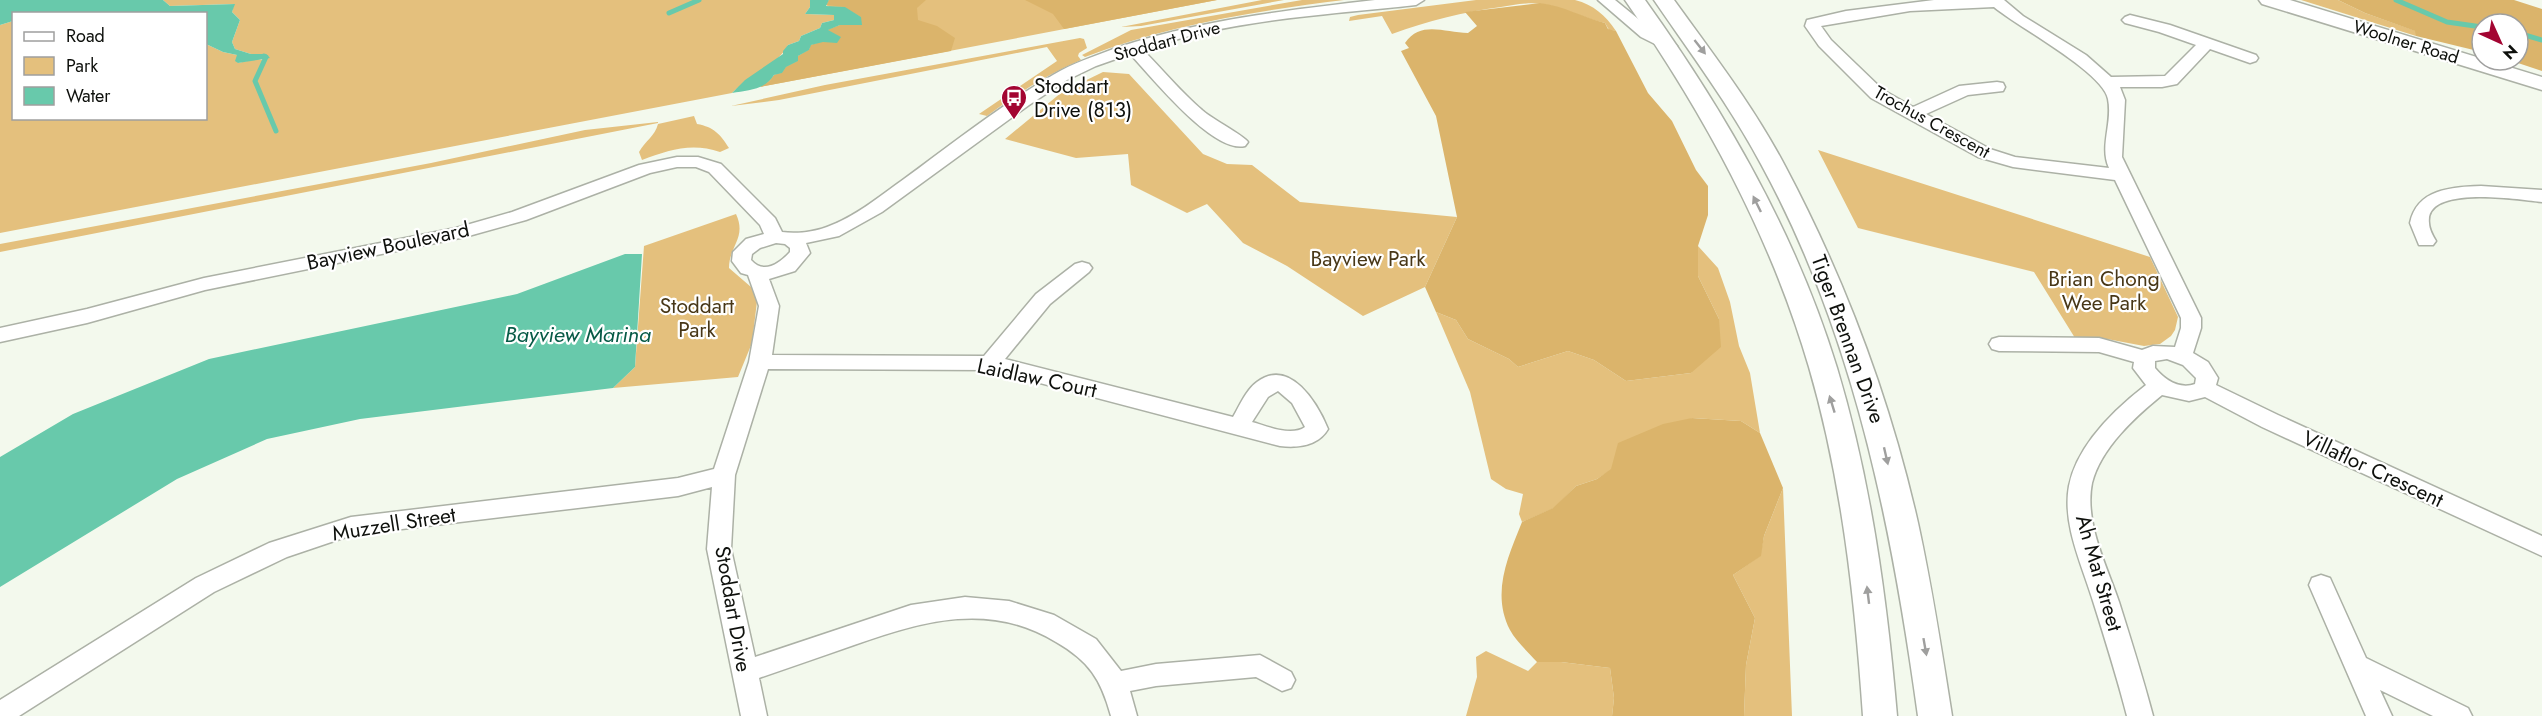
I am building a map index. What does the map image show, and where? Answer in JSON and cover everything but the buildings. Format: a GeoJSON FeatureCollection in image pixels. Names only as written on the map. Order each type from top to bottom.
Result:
{"type":"FeatureCollection","features":[{"type":"Feature","properties":{"kind":"main road","name":"Tiger Brennan Drive"},"geometry":{"type":"LineString","coordinates":[[1635,0],[1669,46],[1724,138],[1783,256],[1809,330],[1838,423],[1860,535],[1875,653],[1880,716]]}},
{"type":"Feature","properties":{"kind":"main road","name":"Tiger Brennan Drive"},"geometry":{"type":"LineString","coordinates":[[1664,0],[1706,53],[1761,141],[1804,223],[1851,338],[1881,434],[1905,537],[1935,716]]}},
{"type":"Feature","properties":{"kind":"main road","name":"Woolner Road"},"geometry":{"type":"LineString","coordinates":[[2269,0],[2542,84]]}},
{"type":"Feature","properties":{"kind":"main road","name":"Woolner Road"},"geometry":{"type":"LineString","coordinates":[[2287,0],[2470,54]]}},
{"type":"Feature","properties":{"kind":"street","name":"Stoddart Drive"},"geometry":{"type":"LineString","coordinates":[[1374,4],[1396,0]]}},
{"type":"Feature","properties":{"kind":"street","name":"Stoddart Drive"},"geometry":{"type":"LineString","coordinates":[[754,716],[719,549],[724,475],[760,362],[769,306],[757,273],[747,270],[741,264],[740,257],[745,250],[753,243],[789,243],[844,236],[881,210],[891,195],[1043,88],[1090,63],[1132,47],[1227,24],[1416,0]]}},
{"type":"Feature","properties":{"kind":"street"},"geometry":{"type":"LineString","coordinates":[[1606,0],[1647,34],[1669,46]]}},
{"type":"Feature","properties":{"kind":"street"},"geometry":{"type":"LineString","coordinates":[[1996,1],[2018,19],[2080,58],[2108,82],[2117,100],[2113,154],[2189,313],[2191,328],[2182,356]]}},
{"type":"Feature","properties":{"kind":"street","name":"Trochus Crescent"},"geometry":{"type":"LineString","coordinates":[[1996,1],[1901,6],[1825,19],[1814,23],[1815,31],[1868,86],[1912,114],[1984,153],[2001,160],[2122,175]]}},
{"type":"Feature","properties":{"kind":"street"},"geometry":{"type":"LineString","coordinates":[[2130,20],[2250,58]]}},
{"type":"Feature","properties":{"kind":"street"},"geometry":{"type":"LineString","coordinates":[[2108,82],[2171,80],[2207,43]]}},
{"type":"Feature","properties":{"kind":"street"},"geometry":{"type":"LineString","coordinates":[[1132,47],[1202,120],[1220,133],[1239,142]]}},
{"type":"Feature","properties":{"kind":"street"},"geometry":{"type":"LineString","coordinates":[[1912,114],[1965,90],[1997,87]]}},
{"type":"Feature","properties":{"kind":"street","name":"Bayview Boulevard"},"geometry":{"type":"LineString","coordinates":[[4,338],[204,284],[489,225],[667,163],[689,161],[710,165],[724,175],[744,200],[789,243]]}},
{"type":"Feature","properties":{"kind":"street"},"geometry":{"type":"LineString","coordinates":[[2426,241],[2419,223],[2427,204],[2435,199],[2461,192],[2542,196]]}},
{"type":"Feature","properties":{"kind":"street","name":"Bayview Boulevard"},"geometry":{"type":"LineString","coordinates":[[744,200],[753,230],[753,243]]}},
{"type":"Feature","properties":{"kind":"street"},"geometry":{"type":"LineString","coordinates":[[757,273],[776,272],[796,261],[789,243]]}},
{"type":"Feature","properties":{"kind":"street","name":"Stoddart Drive"},"geometry":{"type":"LineString","coordinates":[[765,327],[778,302],[786,268]]}},
{"type":"Feature","properties":{"kind":"street"},"geometry":{"type":"LineString","coordinates":[[990,363],[1043,299],[1082,268]]}},
{"type":"Feature","properties":{"kind":"street"},"geometry":{"type":"LineString","coordinates":[[2000,344],[2099,345],[2145,358],[2160,352],[2182,356],[2204,372],[2208,383],[2205,388],[2196,392],[2182,393],[2160,384],[2147,374],[2143,363],[2145,358]]}},
{"type":"Feature","properties":{"kind":"street","name":"Laidlaw Court"},"geometry":{"type":"LineString","coordinates":[[760,362],[990,363],[1239,426]]}},
{"type":"Feature","properties":{"kind":"street","name":"Ah Mat Street"},"geometry":{"type":"LineString","coordinates":[[2140,716],[2087,540],[2079,494],[2085,471],[2103,443],[2133,407],[2160,384]]}},
{"type":"Feature","properties":{"kind":"street","name":"Villaflor Crescent"},"geometry":{"type":"LineString","coordinates":[[2205,388],[2279,426],[2542,547]]}},
{"type":"Feature","properties":{"kind":"street","name":"Muzzell Street"},"geometry":{"type":"LineString","coordinates":[[0,715],[205,585],[278,550],[351,526],[678,487],[724,475]]}},
{"type":"Feature","properties":{"kind":"street"},"geometry":{"type":"LineString","coordinates":[[2320,585],[2379,716]]}},
{"type":"Feature","properties":{"kind":"street"},"geometry":{"type":"LineString","coordinates":[[743,672],[911,615],[964,607],[1009,611],[1045,622],[1087,647],[1115,683],[1124,716]]}},
{"type":"Feature","properties":{"kind":"street"},"geometry":{"type":"LineString","coordinates":[[1115,683],[1156,675],[1260,666],[1282,680]]}},
{"type":"Feature","properties":{"kind":"street"},"geometry":{"type":"LineString","coordinates":[[2358,666],[2458,716]]}},
{"type":"Feature","properties":{"kind":"green space"},"geometry":{"type":"Polygon","coordinates":[[[163,0],[810,0],[810,7],[805,14],[835,15],[834,20],[822,23],[820,28],[801,36],[799,41],[788,45],[777,59],[732,93],[0,233],[0,25],[12,21],[12,120],[207,120],[207,44],[223,52],[237,55],[238,63],[256,59],[266,60],[266,54],[251,54],[235,49],[232,42],[240,20],[232,12],[234,4],[170,6],[163,0]]]}},
{"type":"Feature","properties":{"kind":"green space"},"geometry":{"type":"Polygon","coordinates":[[[829,0],[1217,0],[760,87],[798,56],[833,34],[827,30],[840,25],[861,25],[826,5],[829,0]]]}},
{"type":"Feature","properties":{"kind":"green space"},"geometry":{"type":"Polygon","coordinates":[[[1262,0],[1284,0],[1141,26],[1121,27],[1262,0]]]}},
{"type":"Feature","properties":{"kind":"green space"},"geometry":{"type":"Polygon","coordinates":[[[1302,0],[1344,0],[1212,21],[1148,36],[1085,57],[1082,55],[1131,30],[1302,0]]]}},
{"type":"Feature","properties":{"kind":"green space"},"geometry":{"type":"Polygon","coordinates":[[[1476,0],[1575,0],[1598,11],[1616,31],[1609,30],[1605,23],[1538,3],[1459,14],[1392,34],[1382,16],[1349,21],[1350,17],[1358,15],[1476,0]]]}},
{"type":"Feature","properties":{"kind":"green space"},"geometry":{"type":"Polygon","coordinates":[[[2301,0],[2338,0],[2365,13],[2416,31],[2416,36],[2301,0]]]}},
{"type":"Feature","properties":{"kind":"green space"},"geometry":{"type":"Polygon","coordinates":[[[1084,39],[1087,48],[1079,53],[1081,60],[1032,85],[987,116],[979,114],[1057,61],[1047,47],[779,100],[731,106],[825,85],[1084,39]]]}},
{"type":"Feature","properties":{"kind":"green space","name":"Bayview Park"},"geometry":{"type":"Polygon","coordinates":[[[1103,72],[1129,74],[1203,154],[1227,164],[1252,165],[1300,202],[1457,217],[1425,287],[1363,316],[1287,266],[1243,243],[1207,204],[1187,213],[1131,185],[1128,154],[1076,158],[1005,139],[1062,92],[1103,72]]]}},
{"type":"Feature","properties":{"kind":"green space"},"geometry":{"type":"Polygon","coordinates":[[[694,116],[697,124],[716,132],[729,148],[720,152],[700,148],[680,148],[642,160],[639,152],[655,132],[658,124],[694,116]]]}},
{"type":"Feature","properties":{"kind":"green space"},"geometry":{"type":"Polygon","coordinates":[[[658,122],[0,252],[0,244],[431,163],[585,130],[658,122]]]}},
{"type":"Feature","properties":{"kind":"green space","name":"Brian Chong Wee Park"},"geometry":{"type":"Polygon","coordinates":[[[1818,150],[2150,257],[2178,317],[2175,330],[2160,344],[2144,346],[2107,339],[2075,338],[2034,272],[1858,228],[1818,150]]]}},
{"type":"Feature","properties":{"kind":"green space","name":"Stoddart Park"},"geometry":{"type":"Polygon","coordinates":[[[736,214],[740,229],[729,268],[758,293],[752,343],[738,377],[613,388],[635,367],[644,246],[736,214]]]}},
{"type":"Feature","properties":{"kind":"green space"},"geometry":{"type":"Polygon","coordinates":[[[1698,246],[1718,268],[1730,302],[1739,346],[1750,373],[1760,433],[1741,421],[1692,418],[1597,479],[1576,486],[1554,508],[1522,522],[1519,514],[1523,494],[1506,489],[1491,479],[1470,392],[1436,312],[1456,320],[1468,339],[1509,359],[1518,367],[1568,351],[1594,360],[1626,381],[1691,373],[1719,319],[1698,276],[1698,246]]]}},
{"type":"Feature","properties":{"kind":"green space"},"geometry":{"type":"Polygon","coordinates":[[[1783,488],[1792,716],[1744,716],[1746,665],[1755,618],[1733,575],[1760,556],[1764,536],[1783,488]]]}},
{"type":"Feature","properties":{"kind":"green space"},"geometry":{"type":"Polygon","coordinates":[[[1486,651],[1528,671],[1537,662],[1561,662],[1610,668],[1614,698],[1612,716],[1466,716],[1477,677],[1476,657],[1486,651]]]}},
{"type":"Feature","properties":{"kind":"shaded area"},"geometry":{"type":"Polygon","coordinates":[[[829,0],[926,0],[917,8],[918,20],[937,26],[955,38],[951,51],[760,87],[770,81],[774,75],[782,73],[786,67],[798,61],[798,56],[809,50],[810,45],[823,41],[837,42],[840,37],[827,30],[861,17],[844,7],[826,5],[829,0]]]}},
{"type":"Feature","properties":{"kind":"shaded area"},"geometry":{"type":"Polygon","coordinates":[[[1025,0],[1217,0],[1064,29],[1053,14],[1025,0]]]}},
{"type":"Feature","properties":{"kind":"shaded area"},"geometry":{"type":"Polygon","coordinates":[[[2338,0],[2514,0],[2542,9],[2542,71],[2530,67],[2530,12],[2470,12],[2470,49],[2416,36],[2415,31],[2365,13],[2338,0]]]}},
{"type":"Feature","properties":{"kind":"shaded area"},"geometry":{"type":"Polygon","coordinates":[[[1540,3],[1605,23],[1608,29],[1616,31],[1648,93],[1672,121],[1696,170],[1708,186],[1708,215],[1698,246],[1698,276],[1719,319],[1721,347],[1691,373],[1626,381],[1594,360],[1568,351],[1518,367],[1509,359],[1468,339],[1456,320],[1436,312],[1425,287],[1457,217],[1436,116],[1401,51],[1409,48],[1405,43],[1418,32],[1434,29],[1468,33],[1477,26],[1465,12],[1540,3]]]}},
{"type":"Feature","properties":{"kind":"shaded area"},"geometry":{"type":"Polygon","coordinates":[[[1692,418],[1741,421],[1760,433],[1783,488],[1764,536],[1761,556],[1733,575],[1755,618],[1746,665],[1744,716],[1612,716],[1614,698],[1610,668],[1561,662],[1537,662],[1510,630],[1504,616],[1502,602],[1507,562],[1522,522],[1553,508],[1576,486],[1597,479],[1611,469],[1618,443],[1663,424],[1692,418]]]}},
{"type":"Feature","properties":{"kind":"water"},"geometry":{"type":"Polygon","coordinates":[[[0,0],[163,0],[170,6],[235,4],[232,12],[240,20],[232,42],[235,49],[251,54],[266,54],[270,58],[238,63],[235,61],[237,55],[223,52],[207,44],[207,12],[12,12],[12,21],[0,25],[0,0]]]}},
{"type":"Feature","properties":{"kind":"water"},"geometry":{"type":"Polygon","coordinates":[[[810,0],[829,0],[826,6],[845,7],[861,17],[862,25],[840,25],[828,30],[841,37],[837,43],[823,42],[811,45],[809,50],[798,56],[798,61],[786,67],[782,73],[774,75],[766,84],[732,93],[745,80],[783,54],[788,45],[799,41],[801,36],[820,28],[822,23],[834,20],[834,15],[805,14],[810,7],[810,0]]]}},
{"type":"Feature","properties":{"kind":"water","name":"Bayview Marina"},"geometry":{"type":"Polygon","coordinates":[[[625,254],[642,254],[635,367],[613,388],[360,419],[267,439],[177,479],[0,587],[0,457],[73,414],[209,359],[517,294],[625,254]]]}},
{"type":"Feature","properties":{"kind":"waterway"},"geometry":{"type":"LineString","coordinates":[[669,13],[699,0]]}},
{"type":"Feature","properties":{"kind":"waterway"},"geometry":{"type":"LineString","coordinates":[[2396,0],[2447,22],[2470,25]]}},
{"type":"Feature","properties":{"kind":"waterway"},"geometry":{"type":"LineString","coordinates":[[2530,36],[2542,40]]}},
{"type":"Feature","properties":{"kind":"waterway"},"geometry":{"type":"LineString","coordinates":[[264,56],[266,57],[255,81],[276,131]]}},
{"type":"Feature","properties":{"kind":"place","name":"Stoddart Drive (813)"},"geometry":{"type":"Point","coordinates":[1014,121]}}]}
